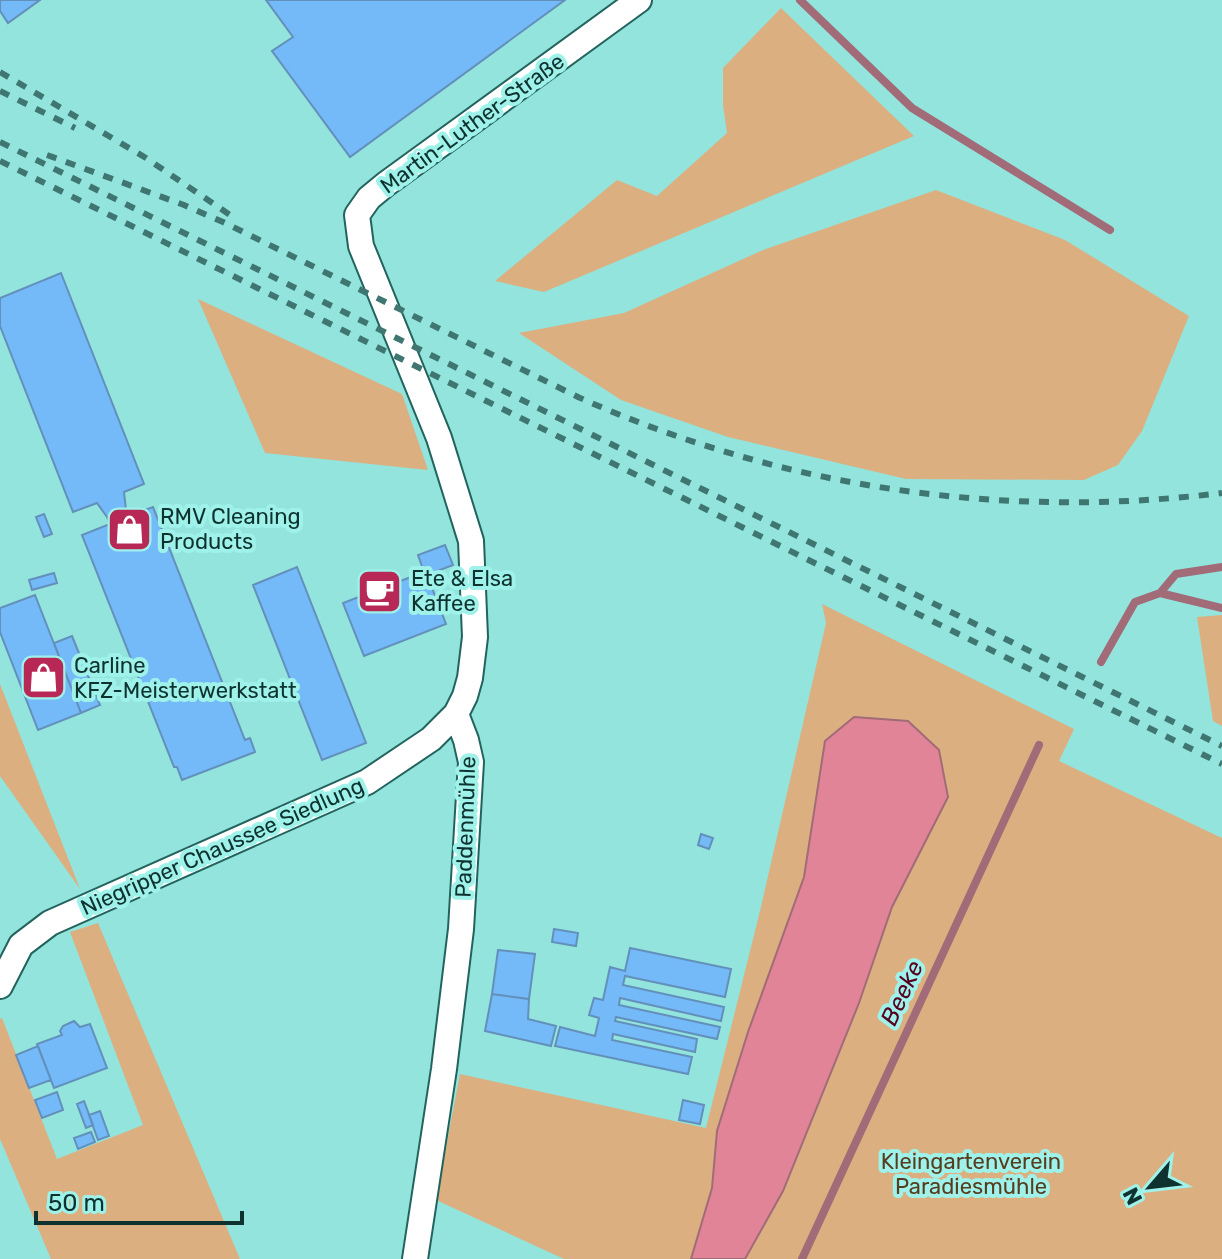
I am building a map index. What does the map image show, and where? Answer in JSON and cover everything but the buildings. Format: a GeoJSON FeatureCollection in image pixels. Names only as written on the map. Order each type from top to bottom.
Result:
{"type":"FeatureCollection","features":[{"type":"Feature","properties":{"kind":"street","name":"Martin-Luther-Straße"},"geometry":{"type":"LineString","coordinates":[[456,714],[470,678],[475,637],[471,541],[439,438],[361,246],[357,215],[369,198],[386,184],[639,0]]}},
{"type":"Feature","properties":{"kind":"street","name":"Niegripper Chaussee Siedlung"},"geometry":{"type":"LineString","coordinates":[[0,986],[21,945],[50,923],[367,782],[421,747],[456,714]]}},
{"type":"Feature","properties":{"kind":"street","name":"Paddenmühle"},"geometry":{"type":"LineString","coordinates":[[415,1259],[444,1069],[461,929],[471,762],[456,714]]}},
{"type":"Feature","properties":{"kind":"green space"},"geometry":{"type":"Polygon","coordinates":[[[781,8],[914,136],[544,292],[495,281],[617,180],[657,196],[727,133],[723,68],[781,8]]]}},
{"type":"Feature","properties":{"kind":"green space"},"geometry":{"type":"Polygon","coordinates":[[[936,190],[1065,240],[1189,316],[1142,431],[1118,465],[1084,480],[906,479],[728,437],[621,400],[519,333],[624,313],[763,250],[936,190]]]}},
{"type":"Feature","properties":{"kind":"green space"},"geometry":{"type":"Polygon","coordinates":[[[198,299],[402,394],[428,470],[265,453],[198,299]]]}},
{"type":"Feature","properties":{"kind":"green space","name":"Kleingartenverein Paradiesmühle"},"geometry":{"type":"Polygon","coordinates":[[[822,604],[1074,729],[1059,761],[1222,838],[1222,1259],[745,1259],[783,1191],[859,1003],[892,907],[948,797],[825,741],[804,877],[748,1032],[717,1131],[712,1188],[691,1259],[564,1259],[436,1200],[460,1074],[706,1128],[826,623],[822,604]]]}},
{"type":"Feature","properties":{"kind":"green space"},"geometry":{"type":"Polygon","coordinates":[[[1222,615],[1222,726],[1213,721],[1197,617],[1222,615]]]}},
{"type":"Feature","properties":{"kind":"green space"},"geometry":{"type":"Polygon","coordinates":[[[0,684],[80,889],[0,776],[0,684]]]}},
{"type":"Feature","properties":{"kind":"green space"},"geometry":{"type":"Polygon","coordinates":[[[98,923],[240,1259],[51,1259],[0,1139],[2,1018],[57,1159],[143,1125],[70,932],[98,923]]]}},
{"type":"Feature","properties":{"kind":"shaded area"},"geometry":{"type":"Polygon","coordinates":[[[854,717],[908,721],[939,750],[948,797],[892,907],[859,1003],[783,1191],[745,1259],[691,1259],[712,1188],[717,1131],[748,1032],[804,877],[825,741],[854,717]]]}},
{"type":"Feature","properties":{"kind":"waterway"},"geometry":{"type":"LineString","coordinates":[[800,0],[912,108],[1110,230]]}},
{"type":"Feature","properties":{"kind":"waterway","name":"Beeke"},"geometry":{"type":"LineString","coordinates":[[1101,662],[1135,602],[1160,593],[1176,574],[1222,567]]}},
{"type":"Feature","properties":{"kind":"waterway"},"geometry":{"type":"LineString","coordinates":[[1160,593],[1222,608]]}},
{"type":"Feature","properties":{"kind":"waterway","name":"Beeke"},"geometry":{"type":"LineString","coordinates":[[802,1259],[1039,745]]}},
{"type":"Feature","properties":{"kind":"railway"},"geometry":{"type":"LineString","coordinates":[[0,72],[146,158],[236,219]]}},
{"type":"Feature","properties":{"kind":"railway"},"geometry":{"type":"LineString","coordinates":[[0,91],[75,128]]}},
{"type":"Feature","properties":{"kind":"railway"},"geometry":{"type":"LineString","coordinates":[[0,142],[1222,746]]}},
{"type":"Feature","properties":{"kind":"railway"},"geometry":{"type":"LineString","coordinates":[[47,155],[223,222],[578,397],[655,428],[733,454],[813,474],[894,489],[975,498],[1057,502],[1139,500],[1222,493]]}},
{"type":"Feature","properties":{"kind":"railway"},"geometry":{"type":"LineString","coordinates":[[0,161],[1222,764]]}},
{"type":"Feature","properties":{"kind":"place","name":"RMV Cleaning Products"},"geometry":{"type":"Point","coordinates":[129,529]}},
{"type":"Feature","properties":{"kind":"place","name":"Ete & Elsa Kaffee"},"geometry":{"type":"Point","coordinates":[380,591]}},
{"type":"Feature","properties":{"kind":"place","name":"Carline KFZ-Meisterwerkstatt"},"geometry":{"type":"Point","coordinates":[43,678]}}]}
